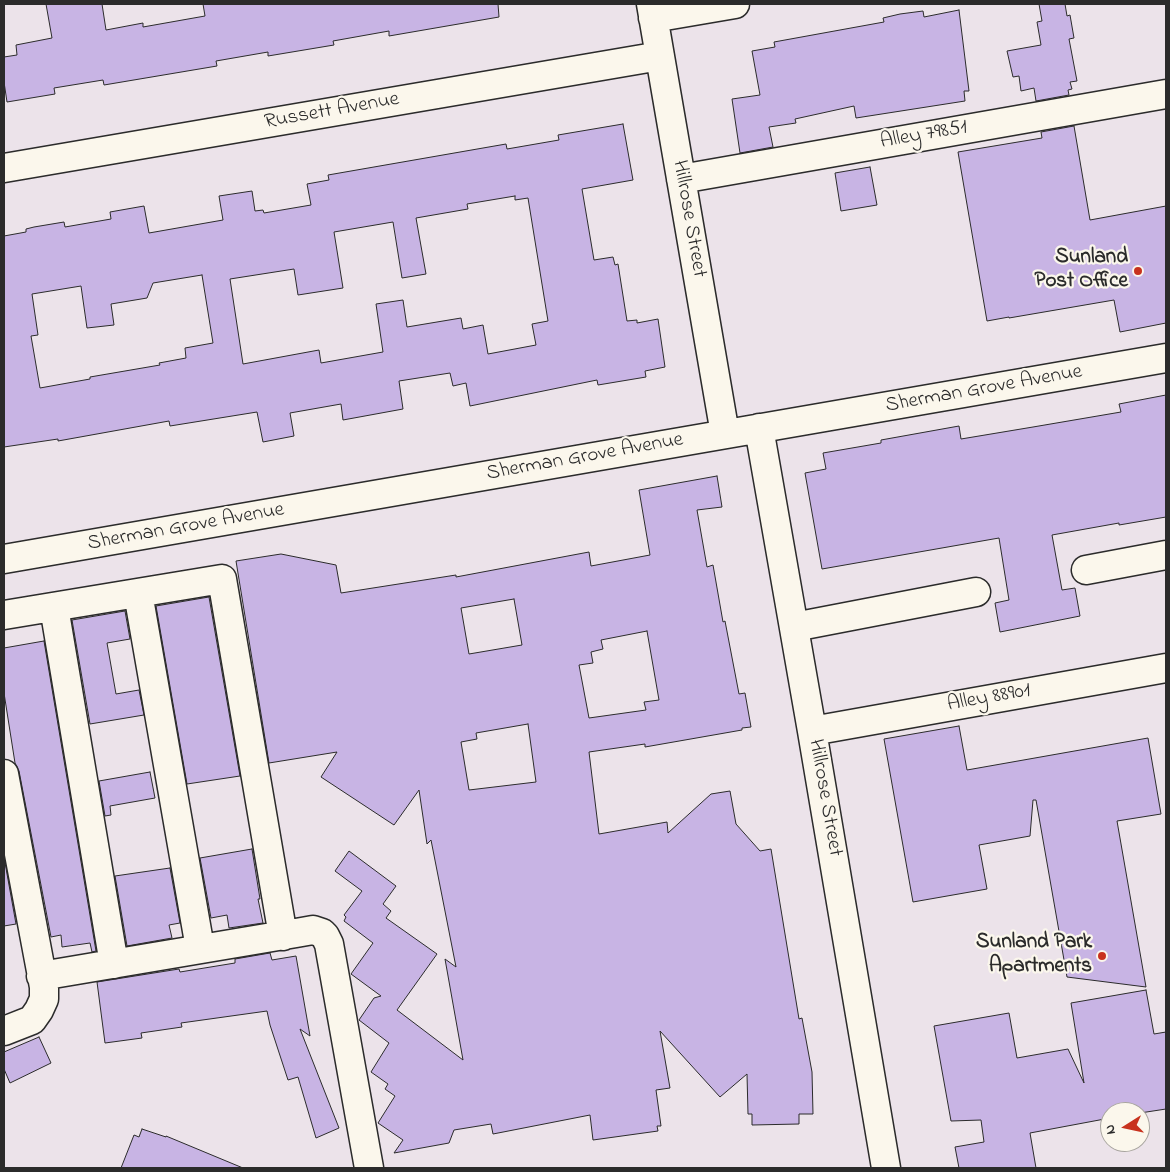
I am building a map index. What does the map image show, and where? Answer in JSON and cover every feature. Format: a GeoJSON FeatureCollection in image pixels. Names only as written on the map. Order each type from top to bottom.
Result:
{"type":"FeatureCollection","features":[{"type":"Feature","properties":{"kind":"street"},"geometry":{"type":"LineString","coordinates":[[652,11],[736,4]]}},
{"type":"Feature","properties":{"kind":"street","name":"Hillrose Street"},"geometry":{"type":"LineString","coordinates":[[652,11],[725,434]]}},
{"type":"Feature","properties":{"kind":"street","name":"Russett Avenue"},"geometry":{"type":"LineString","coordinates":[[4,168],[660,56]]}},
{"type":"Feature","properties":{"kind":"street","name":"Alley 79851"},"geometry":{"type":"LineString","coordinates":[[681,179],[1166,94]]}},
{"type":"Feature","properties":{"kind":"street","name":"Sherman Grove Avenue"},"geometry":{"type":"LineString","coordinates":[[4,559],[1166,358]]}},
{"type":"Feature","properties":{"kind":"street","name":"Hillrose Street"},"geometry":{"type":"LineString","coordinates":[[759,428],[886,1168]]}},
{"type":"Feature","properties":{"kind":"street"},"geometry":{"type":"LineString","coordinates":[[1086,570],[1166,555]]}},
{"type":"Feature","properties":{"kind":"street"},"geometry":{"type":"LineString","coordinates":[[4,615],[222,579],[282,936]]}},
{"type":"Feature","properties":{"kind":"street"},"geometry":{"type":"LineString","coordinates":[[794,627],[976,592]]}},
{"type":"Feature","properties":{"kind":"street"},"geometry":{"type":"LineString","coordinates":[[138,593],[200,948]]}},
{"type":"Feature","properties":{"kind":"street"},"geometry":{"type":"LineString","coordinates":[[54,607],[114,964]]}},
{"type":"Feature","properties":{"kind":"street","name":"Alley 88901"},"geometry":{"type":"LineString","coordinates":[[812,731],[1166,668]]}},
{"type":"Feature","properties":{"kind":"street"},"geometry":{"type":"LineString","coordinates":[[4,774],[8,823],[44,987],[44,999],[32,1020],[4,1031]]}},
{"type":"Feature","properties":{"kind":"street"},"geometry":{"type":"LineString","coordinates":[[41,976],[313,930],[322,933],[328,940],[369,1168]]}},
{"type":"Feature","properties":{"kind":"building"},"geometry":{"type":"Polygon","coordinates":[[[46,4],[102,4],[106,30],[143,23],[143,27],[205,16],[203,4],[498,4],[499,17],[389,36],[389,31],[333,41],[334,45],[268,56],[268,52],[216,61],[217,66],[104,85],[103,80],[54,88],[55,94],[7,102],[4,82],[4,57],[17,55],[16,45],[52,38],[46,4]]]}},
{"type":"Feature","properties":{"kind":"building"},"geometry":{"type":"Polygon","coordinates":[[[1039,4],[1065,4],[1067,16],[1070,15],[1074,38],[1069,39],[1077,81],[1070,82],[1072,89],[1068,90],[1069,95],[1036,101],[1034,88],[1021,91],[1019,76],[1013,77],[1007,51],[1041,45],[1037,22],[1042,21],[1039,4]]]}},
{"type":"Feature","properties":{"kind":"building"},"geometry":{"type":"Polygon","coordinates":[[[959,10],[969,91],[964,91],[965,101],[856,118],[854,106],[795,119],[796,123],[769,127],[773,147],[740,153],[732,99],[760,95],[752,51],[775,47],[774,42],[884,22],[883,18],[900,14],[923,11],[924,17],[959,10]]]}},
{"type":"Feature","properties":{"kind":"building"},"geometry":{"type":"Polygon","coordinates":[[[623,124],[633,180],[582,189],[594,260],[613,257],[615,265],[618,264],[627,321],[637,320],[637,323],[658,319],[665,367],[645,371],[646,377],[598,385],[597,380],[470,406],[466,383],[453,386],[450,373],[399,381],[403,409],[343,420],[341,404],[290,413],[294,436],[263,442],[257,412],[170,426],[169,421],[58,441],[58,439],[4,447],[4,236],[26,232],[26,229],[34,227],[64,222],[65,227],[111,219],[110,212],[144,206],[149,233],[223,220],[219,196],[252,191],[255,211],[263,210],[264,213],[311,205],[307,184],[329,180],[328,175],[506,144],[507,149],[559,140],[558,135],[623,124]],[[515,196],[467,204],[468,209],[416,218],[426,274],[402,278],[393,222],[334,232],[343,288],[298,295],[294,269],[230,279],[243,364],[319,350],[321,363],[383,352],[376,304],[403,300],[407,327],[461,318],[463,329],[483,325],[488,354],[536,345],[532,324],[548,321],[528,198],[515,200],[515,196]],[[202,275],[153,283],[147,298],[111,304],[114,325],[87,328],[81,286],[32,294],[38,335],[31,336],[40,388],[160,365],[159,363],[186,358],[185,348],[213,343],[202,275]]]}},
{"type":"Feature","properties":{"kind":"building"},"geometry":{"type":"Polygon","coordinates":[[[1074,126],[1090,220],[1166,206],[1166,323],[1120,332],[1114,300],[987,321],[958,152],[1042,138],[1041,132],[1074,126]]]}},
{"type":"Feature","properties":{"kind":"building"},"geometry":{"type":"Polygon","coordinates":[[[870,167],[877,205],[841,211],[835,173],[870,167]]]}},
{"type":"Feature","properties":{"kind":"building"},"geometry":{"type":"Polygon","coordinates":[[[1166,395],[1166,517],[1052,535],[1062,590],[1075,588],[1080,616],[1000,632],[995,603],[1009,600],[999,538],[822,569],[805,473],[826,469],[823,453],[959,426],[961,439],[1033,427],[1121,412],[1119,404],[1166,395]]]}},
{"type":"Feature","properties":{"kind":"building"},"geometry":{"type":"Polygon","coordinates":[[[717,476],[722,507],[697,510],[707,567],[713,565],[739,694],[745,693],[751,727],[645,747],[645,744],[589,752],[599,834],[667,822],[668,833],[711,794],[730,791],[736,824],[760,851],[771,849],[799,1019],[802,1018],[812,1072],[813,1114],[799,1114],[799,1124],[752,1125],[752,1114],[748,1114],[747,1074],[720,1097],[660,1031],[670,1088],[656,1090],[661,1126],[657,1126],[658,1131],[593,1140],[590,1115],[493,1134],[491,1124],[454,1130],[449,1143],[394,1153],[403,1140],[378,1123],[395,1096],[385,1089],[388,1084],[371,1072],[389,1043],[359,1020],[374,998],[381,996],[351,974],[373,943],[344,921],[346,917],[344,915],[362,891],[335,871],[349,851],[396,886],[383,904],[391,911],[386,918],[437,954],[397,1010],[463,1060],[445,959],[456,967],[431,840],[427,844],[419,790],[394,825],[321,777],[337,752],[269,763],[236,561],[281,554],[336,565],[341,593],[456,575],[456,577],[589,552],[591,566],[650,555],[639,490],[717,476]],[[514,599],[461,608],[469,654],[522,645],[514,599]],[[647,631],[601,640],[603,649],[591,652],[593,663],[579,665],[589,718],[646,710],[644,702],[659,700],[647,631]],[[528,724],[476,733],[477,739],[461,742],[469,790],[536,782],[528,724]]]}},
{"type":"Feature","properties":{"kind":"building"},"geometry":{"type":"Polygon","coordinates":[[[209,597],[240,776],[187,784],[156,606],[209,597]]]}},
{"type":"Feature","properties":{"kind":"building"},"geometry":{"type":"Polygon","coordinates":[[[125,611],[130,639],[107,643],[116,694],[139,690],[144,715],[90,724],[72,620],[125,611]]]}},
{"type":"Feature","properties":{"kind":"building"},"geometry":{"type":"Polygon","coordinates":[[[44,641],[96,951],[92,952],[90,943],[62,947],[61,935],[51,937],[19,771],[15,763],[4,693],[4,648],[44,641]]]}},
{"type":"Feature","properties":{"kind":"building"},"geometry":{"type":"Polygon","coordinates":[[[959,726],[967,770],[1148,738],[1161,814],[1117,821],[1146,987],[1067,977],[1036,800],[1033,800],[1030,836],[979,845],[987,889],[913,902],[884,739],[959,726]]]}},
{"type":"Feature","properties":{"kind":"building"},"geometry":{"type":"Polygon","coordinates":[[[150,772],[155,798],[110,806],[111,815],[105,816],[99,781],[150,772]]]}},
{"type":"Feature","properties":{"kind":"building"},"geometry":{"type":"Polygon","coordinates":[[[252,849],[263,923],[229,928],[227,915],[211,918],[200,858],[252,849]]]}},
{"type":"Feature","properties":{"kind":"building"},"geometry":{"type":"Polygon","coordinates":[[[4,857],[16,924],[4,926],[4,857]]]}},
{"type":"Feature","properties":{"kind":"building"},"geometry":{"type":"Polygon","coordinates":[[[170,868],[180,923],[169,925],[172,938],[127,946],[115,876],[170,868]]]}},
{"type":"Feature","properties":{"kind":"building"},"geometry":{"type":"Polygon","coordinates":[[[270,953],[272,960],[296,956],[310,1036],[300,1029],[339,1128],[316,1138],[298,1077],[288,1080],[267,1011],[181,1023],[182,1027],[141,1033],[142,1038],[105,1043],[97,982],[179,969],[180,972],[235,963],[235,959],[270,953]]]}},
{"type":"Feature","properties":{"kind":"building"},"geometry":{"type":"Polygon","coordinates":[[[1146,990],[1154,1034],[1166,1032],[1166,1109],[1150,1111],[1150,1102],[1100,1102],[1100,1120],[1030,1133],[1036,1168],[959,1168],[955,1147],[984,1142],[981,1120],[951,1121],[934,1026],[1009,1013],[1017,1058],[1068,1049],[1084,1083],[1071,1003],[1146,990]]]}},
{"type":"Feature","properties":{"kind":"building"},"geometry":{"type":"Polygon","coordinates":[[[39,1037],[51,1063],[10,1083],[4,1069],[4,1052],[39,1037]]]}},
{"type":"Feature","properties":{"kind":"building"},"geometry":{"type":"Polygon","coordinates":[[[142,1129],[166,1136],[243,1168],[121,1168],[134,1135],[139,1137],[142,1129]]]}},
{"type":"Feature","properties":{"kind":"place","name":"Sunland Post Office"},"geometry":{"type":"Point","coordinates":[1138,271]}},
{"type":"Feature","properties":{"kind":"place","name":"Sunland Park Apartments"},"geometry":{"type":"Point","coordinates":[1102,956]}}]}
